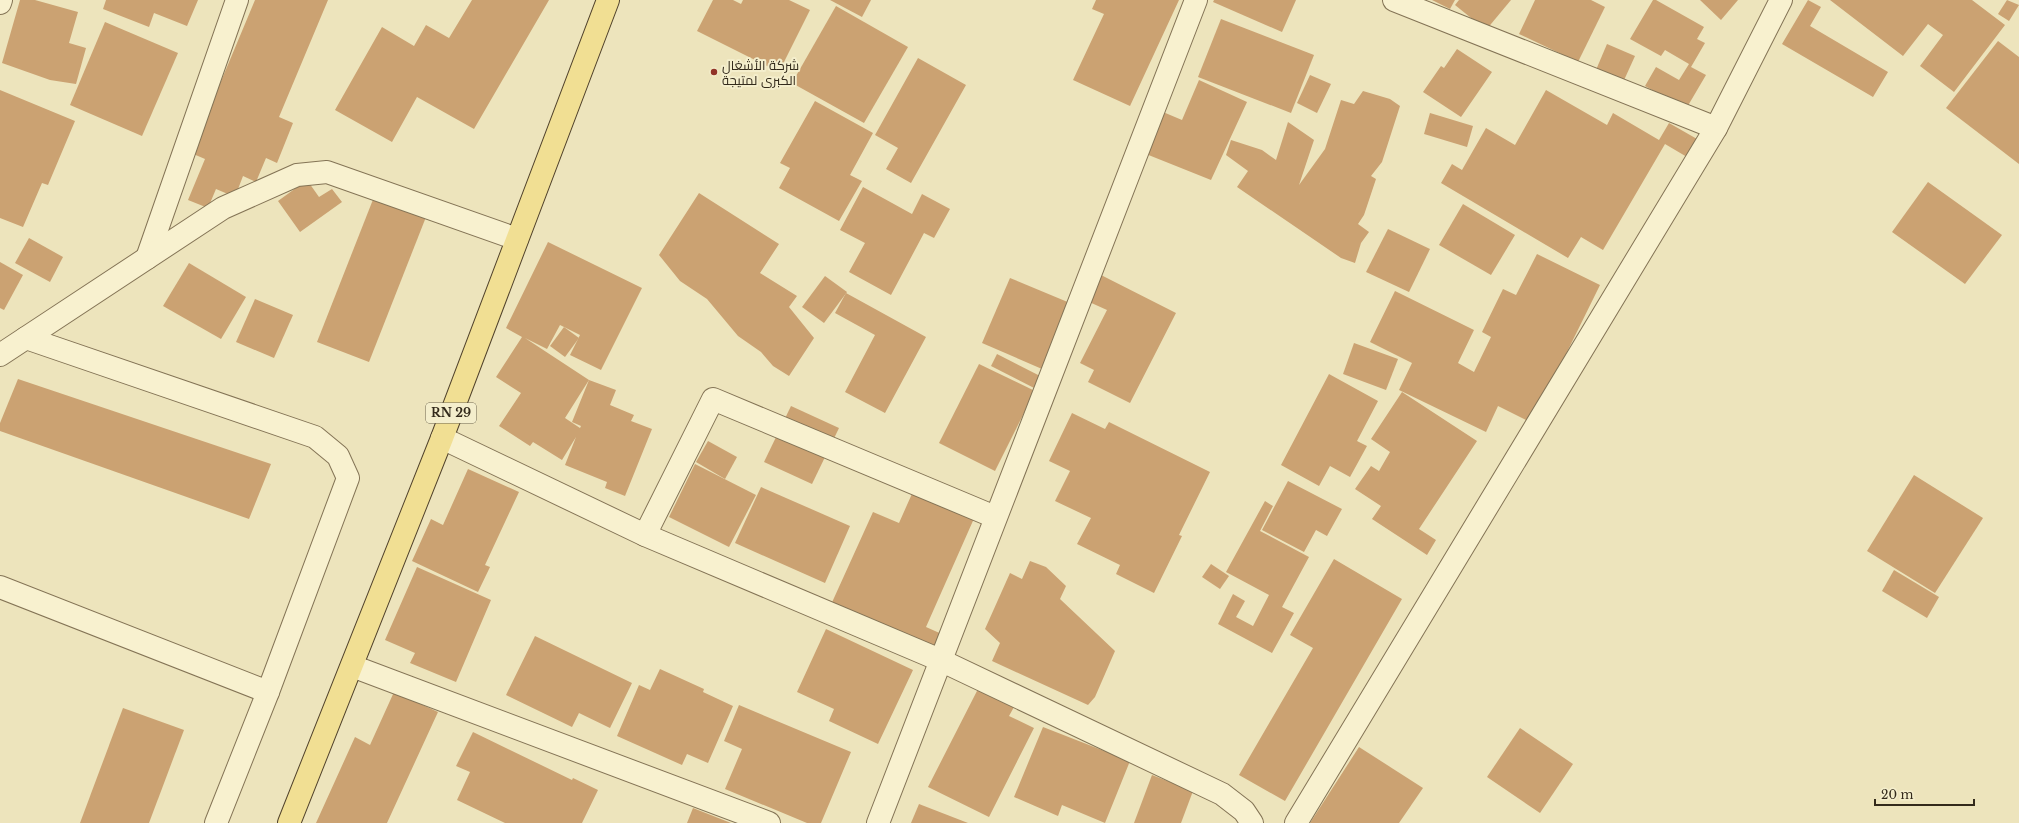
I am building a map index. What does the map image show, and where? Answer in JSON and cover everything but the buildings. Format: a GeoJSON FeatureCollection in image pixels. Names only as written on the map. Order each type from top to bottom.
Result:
{"type":"FeatureCollection","features":[{"type":"Feature","properties":{"kind":"main road","name":"RN 29"},"geometry":{"type":"LineString","coordinates":[[288,823],[442,438],[608,0]]}},
{"type":"Feature","properties":{"kind":"street"},"geometry":{"type":"LineString","coordinates":[[147,258],[237,0]]}},
{"type":"Feature","properties":{"kind":"street"},"geometry":{"type":"LineString","coordinates":[[878,823],[1196,0]]}},
{"type":"Feature","properties":{"kind":"street"},"geometry":{"type":"LineString","coordinates":[[1394,0],[1716,128]]}},
{"type":"Feature","properties":{"kind":"street"},"geometry":{"type":"LineString","coordinates":[[1296,823],[1716,128],[1781,0]]}},
{"type":"Feature","properties":{"kind":"street"},"geometry":{"type":"LineString","coordinates":[[0,355],[223,208],[297,175],[327,172],[517,239]]}},
{"type":"Feature","properties":{"kind":"street"},"geometry":{"type":"LineString","coordinates":[[26,338],[315,437],[338,456],[348,478],[268,692],[216,823]]}},
{"type":"Feature","properties":{"kind":"street"},"geometry":{"type":"LineString","coordinates":[[646,535],[713,399],[995,518]]}},
{"type":"Feature","properties":{"kind":"street"},"geometry":{"type":"LineString","coordinates":[[442,438],[646,535],[940,660],[1222,794],[1244,811],[1252,823]]}},
{"type":"Feature","properties":{"kind":"street"},"geometry":{"type":"LineString","coordinates":[[0,586],[268,692]]}},
{"type":"Feature","properties":{"kind":"street"},"geometry":{"type":"LineString","coordinates":[[352,666],[769,823]]}},
{"type":"Feature","properties":{"kind":"place","name":"شركة الأشغال الكبرى لمتيجة"},"geometry":{"type":"Point","coordinates":[714,72]}}]}
